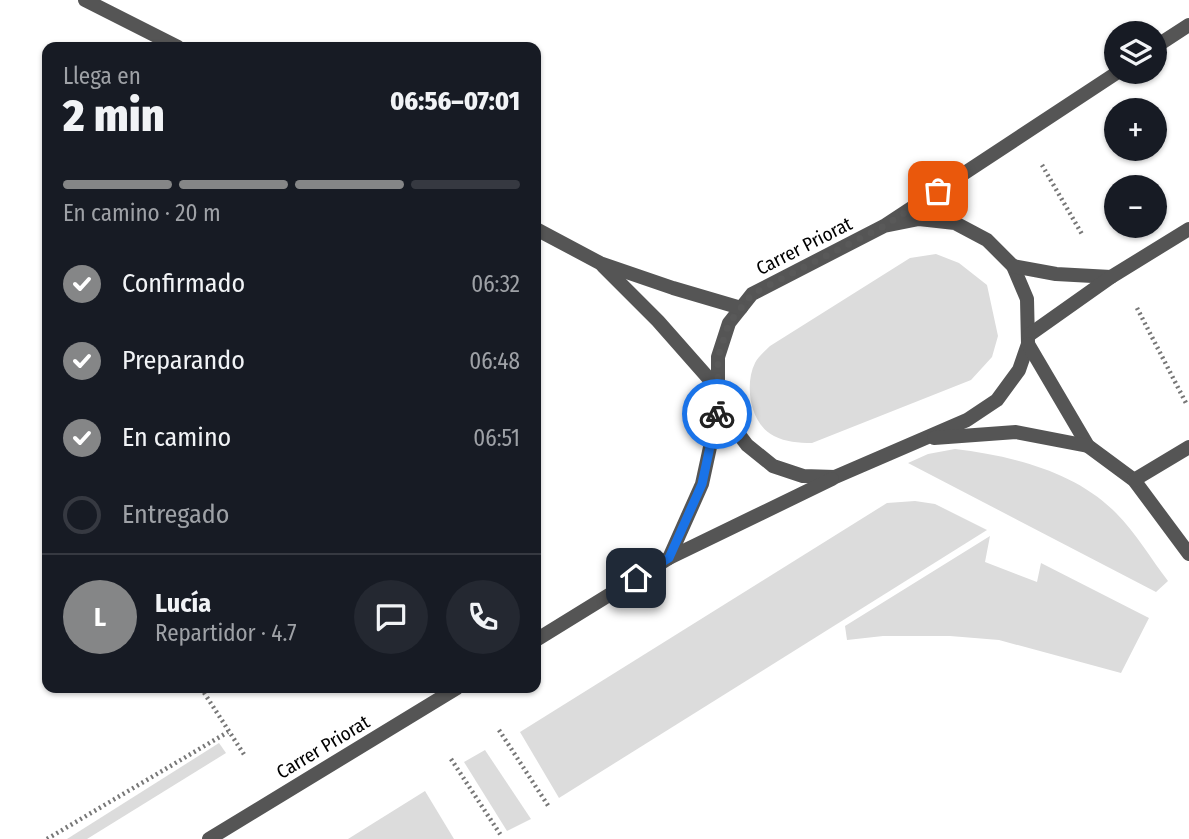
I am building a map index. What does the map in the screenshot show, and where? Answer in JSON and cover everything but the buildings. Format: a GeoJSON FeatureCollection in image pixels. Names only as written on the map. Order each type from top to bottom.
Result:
{"type":"FeatureCollection","features":[{"type":"Feature","properties":{"kind":"street"},"geometry":{"type":"LineString","coordinates":[[85,0],[168,42]]}},
{"type":"Feature","properties":{"kind":"street"},"geometry":{"type":"LineString","coordinates":[[1167,39],[1189,25]]}},
{"type":"Feature","properties":{"kind":"street"},"geometry":{"type":"LineString","coordinates":[[884,226],[1104,81]]}},
{"type":"Feature","properties":{"kind":"street","name":"Carrer Priorat"},"geometry":{"type":"LineString","coordinates":[[541,637],[669,558],[835,477],[967,420],[998,400],[1019,370],[1029,340],[1027,299],[1013,266],[987,240],[955,223],[919,219],[884,226],[752,294],[729,323],[718,357],[719,394],[702,484],[669,558]]}},
{"type":"Feature","properties":{"kind":"street"},"geometry":{"type":"LineString","coordinates":[[1189,229],[1111,277],[1029,340],[1088,446],[1134,480],[1189,554]]}},
{"type":"Feature","properties":{"kind":"street"},"geometry":{"type":"LineString","coordinates":[[541,232],[600,263],[741,308]]}},
{"type":"Feature","properties":{"kind":"street"},"geometry":{"type":"LineString","coordinates":[[600,263],[658,321],[719,394]]}},
{"type":"Feature","properties":{"kind":"street"},"geometry":{"type":"LineString","coordinates":[[1013,266],[1056,274],[1111,277]]}},
{"type":"Feature","properties":{"kind":"street","name":"Carrer Priorat"},"geometry":{"type":"LineString","coordinates":[[719,394],[728,420],[747,446],[773,466],[803,476],[835,477]]}},
{"type":"Feature","properties":{"kind":"street"},"geometry":{"type":"LineString","coordinates":[[923,439],[1016,432],[1088,446]]}},
{"type":"Feature","properties":{"kind":"street"},"geometry":{"type":"LineString","coordinates":[[1134,480],[1189,447]]}},
{"type":"Feature","properties":{"kind":"street","name":"Carrer Priorat"},"geometry":{"type":"LineString","coordinates":[[209,839],[449,693]]}},
{"type":"Feature","properties":{"kind":"path"},"geometry":{"type":"LineString","coordinates":[[1041,164],[1083,236]]}},
{"type":"Feature","properties":{"kind":"path"},"geometry":{"type":"LineString","coordinates":[[1137,308],[1187,405]]}},
{"type":"Feature","properties":{"kind":"path"},"geometry":{"type":"LineString","coordinates":[[204,693],[245,756]]}},
{"type":"Feature","properties":{"kind":"path"},"geometry":{"type":"LineString","coordinates":[[499,730],[549,807]]}},
{"type":"Feature","properties":{"kind":"path"},"geometry":{"type":"LineString","coordinates":[[47,839],[228,732]]}},
{"type":"Feature","properties":{"kind":"path"},"geometry":{"type":"LineString","coordinates":[[451,759],[502,837]]}},
{"type":"Feature","properties":{"kind":"shaded area"},"geometry":{"type":"Polygon","coordinates":[[[936,254],[959,263],[987,285],[998,336],[992,357],[971,380],[812,443],[783,440],[759,423],[751,403],[750,382],[755,363],[770,346],[910,258],[936,254]]]}},
{"type":"Feature","properties":{"kind":"shaded area"},"geometry":{"type":"Polygon","coordinates":[[[955,449],[1020,461],[1082,486],[1116,513],[1168,581],[1156,592],[908,463],[928,454],[955,449]]]}},
{"type":"Feature","properties":{"kind":"shaded area"},"geometry":{"type":"Polygon","coordinates":[[[915,501],[935,504],[987,530],[559,798],[520,732],[887,503],[915,501]]]}},
{"type":"Feature","properties":{"kind":"shaded area"},"geometry":{"type":"Polygon","coordinates":[[[990,536],[985,562],[1037,582],[1041,563],[1149,618],[1121,673],[999,640],[950,636],[883,636],[847,640],[845,626],[990,536]]]}},
{"type":"Feature","properties":{"kind":"shaded area"},"geometry":{"type":"Polygon","coordinates":[[[219,743],[226,753],[87,839],[67,839],[219,743]]]}},
{"type":"Feature","properties":{"kind":"shaded area"},"geometry":{"type":"Polygon","coordinates":[[[485,750],[531,819],[507,831],[464,762],[485,750]]]}},
{"type":"Feature","properties":{"kind":"shaded area"},"geometry":{"type":"Polygon","coordinates":[[[425,791],[454,839],[348,839],[425,791]]]}},
{"type":"Feature","properties":{"kind":"way so far"},"geometry":{"type":"LineString","coordinates":[[717,414],[721,400],[718,389],[718,357],[729,323],[752,294],[884,226],[938,191]]}},
{"type":"Feature","properties":{"kind":"route"},"geometry":{"type":"LineString","coordinates":[[636,578],[669,558],[702,484],[717,414]]}}]}
